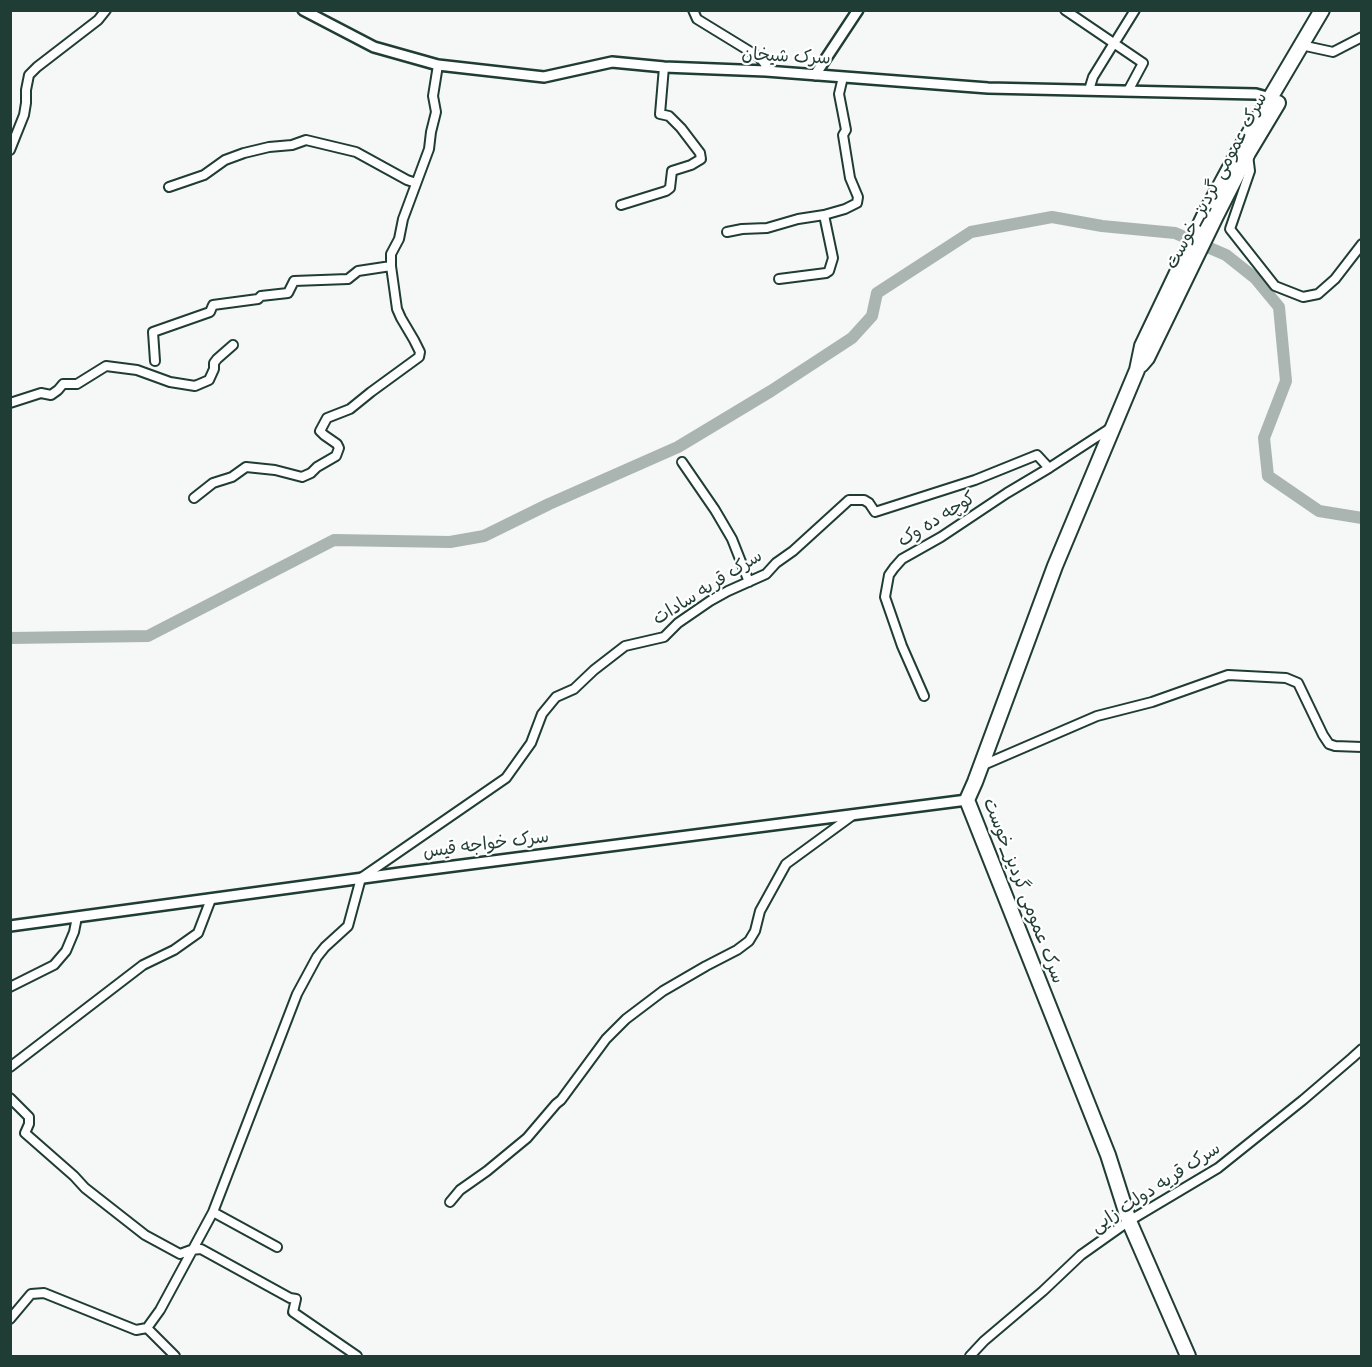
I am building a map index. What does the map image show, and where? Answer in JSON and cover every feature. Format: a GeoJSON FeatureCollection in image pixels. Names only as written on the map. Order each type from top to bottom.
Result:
{"type":"FeatureCollection","features":[{"type":"Feature","properties":{"kind":"highway","name":"سرک عمومی گردیز_خوست"},"geometry":{"type":"LineString","coordinates":[[1211,214],[1248,153],[1322,10]]}},
{"type":"Feature","properties":{"kind":"highway","name":"سرک عمومی گردیز_خوست"},"geometry":{"type":"LineString","coordinates":[[1305,46],[1332,10]]}},
{"type":"Feature","properties":{"kind":"highway","name":"سرک عمومی گردیز_خوست"},"geometry":{"type":"LineString","coordinates":[[1188,1356],[1129,1221],[1108,1155],[967,800],[1076,512],[1137,370],[1142,346],[1182,274],[1239,148],[1275,99]]}},
{"type":"Feature","properties":{"kind":"street"},"geometry":{"type":"LineString","coordinates":[[10,150],[24,115],[28,75],[98,20],[106,10]]}},
{"type":"Feature","properties":{"kind":"street","name":"سرک شیخان"},"geometry":{"type":"LineString","coordinates":[[303,10],[374,47],[438,64],[544,77],[612,62],[988,88],[1256,94],[1275,99]]}},
{"type":"Feature","properties":{"kind":"street"},"geometry":{"type":"LineString","coordinates":[[693,10],[697,19],[759,57],[765,64],[766,71]]}},
{"type":"Feature","properties":{"kind":"street"},"geometry":{"type":"LineString","coordinates":[[815,75],[858,10]]}},
{"type":"Feature","properties":{"kind":"street"},"geometry":{"type":"LineString","coordinates":[[1065,10],[1115,41],[1143,63],[1128,91]]}},
{"type":"Feature","properties":{"kind":"street"},"geometry":{"type":"LineString","coordinates":[[1089,90],[1093,77],[1135,10]]}},
{"type":"Feature","properties":{"kind":"street"},"geometry":{"type":"LineString","coordinates":[[1305,46],[1333,52],[1362,38]]}},
{"type":"Feature","properties":{"kind":"street"},"geometry":{"type":"LineString","coordinates":[[194,498],[213,483],[232,477],[246,467],[275,470],[302,477],[311,472],[336,456],[339,448],[320,430],[327,418],[350,409],[419,357],[420,352],[397,309],[390,266],[391,254],[399,239],[403,219],[429,149],[436,112],[433,96],[438,64]]}},
{"type":"Feature","properties":{"kind":"street"},"geometry":{"type":"LineString","coordinates":[[621,205],[666,191],[670,188],[672,171],[701,159],[700,153],[681,128],[669,116],[660,114],[664,67]]}},
{"type":"Feature","properties":{"kind":"street"},"geometry":{"type":"LineString","coordinates":[[727,232],[767,228],[798,219],[824,215],[857,203],[858,197],[850,178],[843,135],[846,130],[840,94],[843,77]]}},
{"type":"Feature","properties":{"kind":"street"},"geometry":{"type":"LineString","coordinates":[[169,187],[204,175],[225,160],[244,153],[269,147],[292,145],[306,140],[356,152],[416,183]]}},
{"type":"Feature","properties":{"kind":"street"},"geometry":{"type":"LineString","coordinates":[[1248,153],[1250,171],[1230,229],[1275,286],[1303,297],[1318,294],[1335,279],[1362,244]]}},
{"type":"Feature","properties":{"kind":"street"},"geometry":{"type":"LineString","coordinates":[[779,279],[829,271],[833,258],[824,215]]}},
{"type":"Feature","properties":{"kind":"street"},"geometry":{"type":"LineString","coordinates":[[155,362],[153,332],[210,312],[213,305],[288,293],[294,281],[348,279],[358,271],[390,266]]}},
{"type":"Feature","properties":{"kind":"street"},"geometry":{"type":"LineString","coordinates":[[10,402],[41,393],[51,395],[63,384],[76,384],[106,366],[136,370],[170,382],[195,386],[209,380],[217,358],[233,345]]}},
{"type":"Feature","properties":{"kind":"street","name":"کوچه ده وک"},"geometry":{"type":"LineString","coordinates":[[924,696],[902,646],[885,597],[889,575],[902,559],[941,537],[1113,426]]}},
{"type":"Feature","properties":{"kind":"street","name":"سرک قریه سادات"},"geometry":{"type":"LineString","coordinates":[[361,878],[506,778],[531,743],[542,714],[556,697],[574,689],[625,646],[664,637],[696,610],[728,591],[766,574],[849,500],[864,500],[875,512],[975,480],[1037,455],[1048,468]]}},
{"type":"Feature","properties":{"kind":"street"},"geometry":{"type":"LineString","coordinates":[[682,462],[732,538],[749,582]]}},
{"type":"Feature","properties":{"kind":"street"},"geometry":{"type":"LineString","coordinates":[[981,766],[1097,716],[1152,702],[1228,675],[1286,678],[1298,683],[1329,744],[1362,747]]}},
{"type":"Feature","properties":{"kind":"street","name":"سرک خواجه قیس"},"geometry":{"type":"LineString","coordinates":[[10,926],[967,800]]}},
{"type":"Feature","properties":{"kind":"street"},"geometry":{"type":"LineString","coordinates":[[450,1202],[460,1190],[526,1138],[561,1100],[606,1039],[626,1019],[663,991],[749,941],[755,931],[760,911],[786,864],[853,815]]}},
{"type":"Feature","properties":{"kind":"street"},"geometry":{"type":"LineString","coordinates":[[10,1319],[31,1294],[44,1293],[136,1330],[147,1328],[160,1310],[213,1212],[297,994],[316,957],[348,926],[361,878]]}},
{"type":"Feature","properties":{"kind":"street"},"geometry":{"type":"LineString","coordinates":[[10,1067],[143,964],[174,950],[198,933],[211,899]]}},
{"type":"Feature","properties":{"kind":"street"},"geometry":{"type":"LineString","coordinates":[[10,987],[54,964],[66,951],[77,917]]}},
{"type":"Feature","properties":{"kind":"street","name":"سرک قریه دولت زایی"},"geometry":{"type":"LineString","coordinates":[[970,1356],[1081,1255],[1129,1221],[1218,1168],[1362,1049]]}},
{"type":"Feature","properties":{"kind":"street"},"geometry":{"type":"LineString","coordinates":[[10,1098],[29,1117],[25,1133],[85,1188],[146,1235],[180,1254],[201,1249],[290,1298],[296,1299],[293,1312],[357,1356]]}},
{"type":"Feature","properties":{"kind":"street"},"geometry":{"type":"LineString","coordinates":[[213,1212],[277,1247]]}},
{"type":"Feature","properties":{"kind":"street"},"geometry":{"type":"LineString","coordinates":[[147,1328],[175,1356]]}},
{"type":"Feature","properties":{"kind":"waterway"},"geometry":{"type":"LineString","coordinates":[[10,638],[148,636],[334,540],[450,542],[484,536],[549,504],[678,447],[771,391],[852,338],[872,316],[877,293],[971,232],[1052,217],[1102,226],[1175,233],[1226,255],[1255,278],[1279,307],[1286,381],[1264,438],[1268,476],[1319,511],[1362,518]]}}]}
